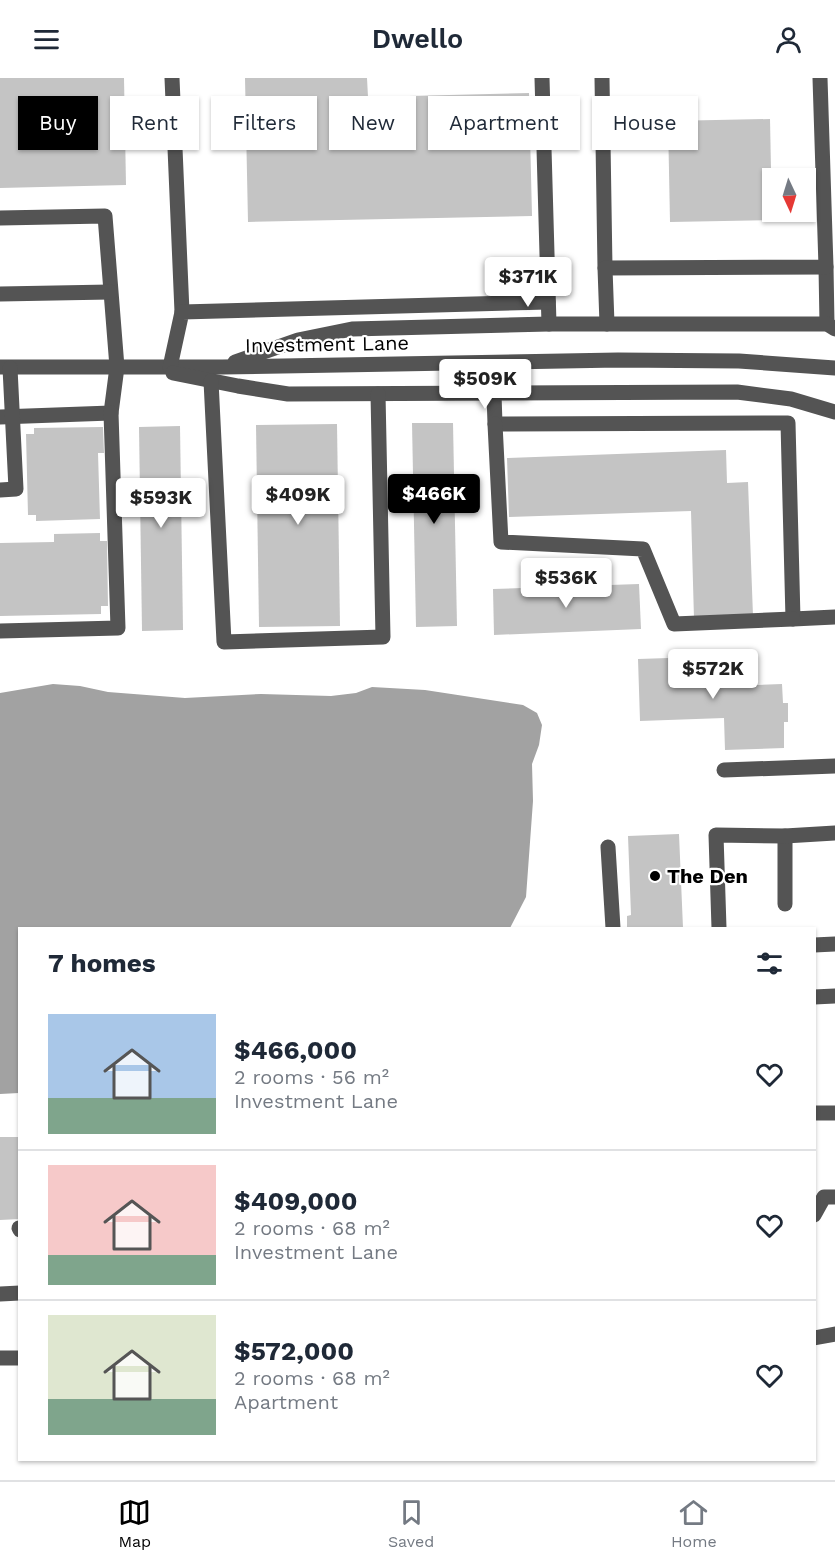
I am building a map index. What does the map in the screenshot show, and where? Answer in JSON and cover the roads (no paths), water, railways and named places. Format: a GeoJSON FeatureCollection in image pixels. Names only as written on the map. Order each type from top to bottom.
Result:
{"type":"FeatureCollection","features":[{"type":"Feature","properties":{"kind":"street"},"geometry":{"type":"LineString","coordinates":[[170,367],[182,312],[172,78]]}},
{"type":"Feature","properties":{"kind":"street"},"geometry":{"type":"LineString","coordinates":[[542,78],[549,324]]}},
{"type":"Feature","properties":{"kind":"street"},"geometry":{"type":"LineString","coordinates":[[602,78],[607,324]]}},
{"type":"Feature","properties":{"kind":"street"},"geometry":{"type":"LineString","coordinates":[[222,366],[298,340],[352,329],[549,324],[831,326],[825,267],[820,78]]}},
{"type":"Feature","properties":{"kind":"street"},"geometry":{"type":"LineString","coordinates":[[0,219],[105,216],[117,367],[111,413],[118,628],[0,631]]}},
{"type":"Feature","properties":{"kind":"street"},"geometry":{"type":"LineString","coordinates":[[605,268],[825,267]]}},
{"type":"Feature","properties":{"kind":"street"},"geometry":{"type":"LineString","coordinates":[[0,294],[110,292]]}},
{"type":"Feature","properties":{"kind":"street"},"geometry":{"type":"LineString","coordinates":[[182,312],[548,302]]}},
{"type":"Feature","properties":{"kind":"street","name":"Investment Lane"},"geometry":{"type":"LineString","coordinates":[[5,367],[170,367],[618,360],[739,361],[835,368]]}},
{"type":"Feature","properties":{"kind":"street"},"geometry":{"type":"LineString","coordinates":[[0,490],[16,489],[6,416],[5,367]]}},
{"type":"Feature","properties":{"kind":"street"},"geometry":{"type":"LineString","coordinates":[[144,367],[288,394],[737,392],[791,399],[835,412]]}},
{"type":"Feature","properties":{"kind":"street"},"geometry":{"type":"LineString","coordinates":[[211,381],[224,642],[383,637],[378,394]]}},
{"type":"Feature","properties":{"kind":"street"},"geometry":{"type":"LineString","coordinates":[[494,394],[501,542],[644,549],[674,624],[835,617]]}},
{"type":"Feature","properties":{"kind":"street"},"geometry":{"type":"LineString","coordinates":[[6,416],[111,413]]}},
{"type":"Feature","properties":{"kind":"street"},"geometry":{"type":"LineString","coordinates":[[495,424],[788,423],[793,619]]}},
{"type":"Feature","properties":{"kind":"street"},"geometry":{"type":"LineString","coordinates":[[724,770],[835,766]]}},
{"type":"Feature","properties":{"kind":"street"},"geometry":{"type":"LineString","coordinates":[[718,927],[716,835],[785,836],[835,833]]}},
{"type":"Feature","properties":{"kind":"street"},"geometry":{"type":"LineString","coordinates":[[785,836],[785,904]]}},
{"type":"Feature","properties":{"kind":"street"},"geometry":{"type":"LineString","coordinates":[[609,847],[613,927]]}},
{"type":"Feature","properties":{"kind":"street"},"geometry":{"type":"LineString","coordinates":[[816,945],[835,944]]}},
{"type":"Feature","properties":{"kind":"street"},"geometry":{"type":"LineString","coordinates":[[816,997],[835,996]]}},
{"type":"Feature","properties":{"kind":"street"},"geometry":{"type":"LineString","coordinates":[[816,1113],[835,1113]]}},
{"type":"Feature","properties":{"kind":"street"},"geometry":{"type":"LineString","coordinates":[[816,1211],[824,1197],[835,1197]]}},
{"type":"Feature","properties":{"kind":"street"},"geometry":{"type":"LineString","coordinates":[[0,1294],[18,1293]]}},
{"type":"Feature","properties":{"kind":"street"},"geometry":{"type":"LineString","coordinates":[[816,1338],[835,1334]]}},
{"type":"Feature","properties":{"kind":"street"},"geometry":{"type":"LineString","coordinates":[[0,1358],[18,1358]]}},
{"type":"Feature","properties":{"kind":"place","name":"The Den"},"geometry":{"type":"Point","coordinates":[655,876]}}]}
